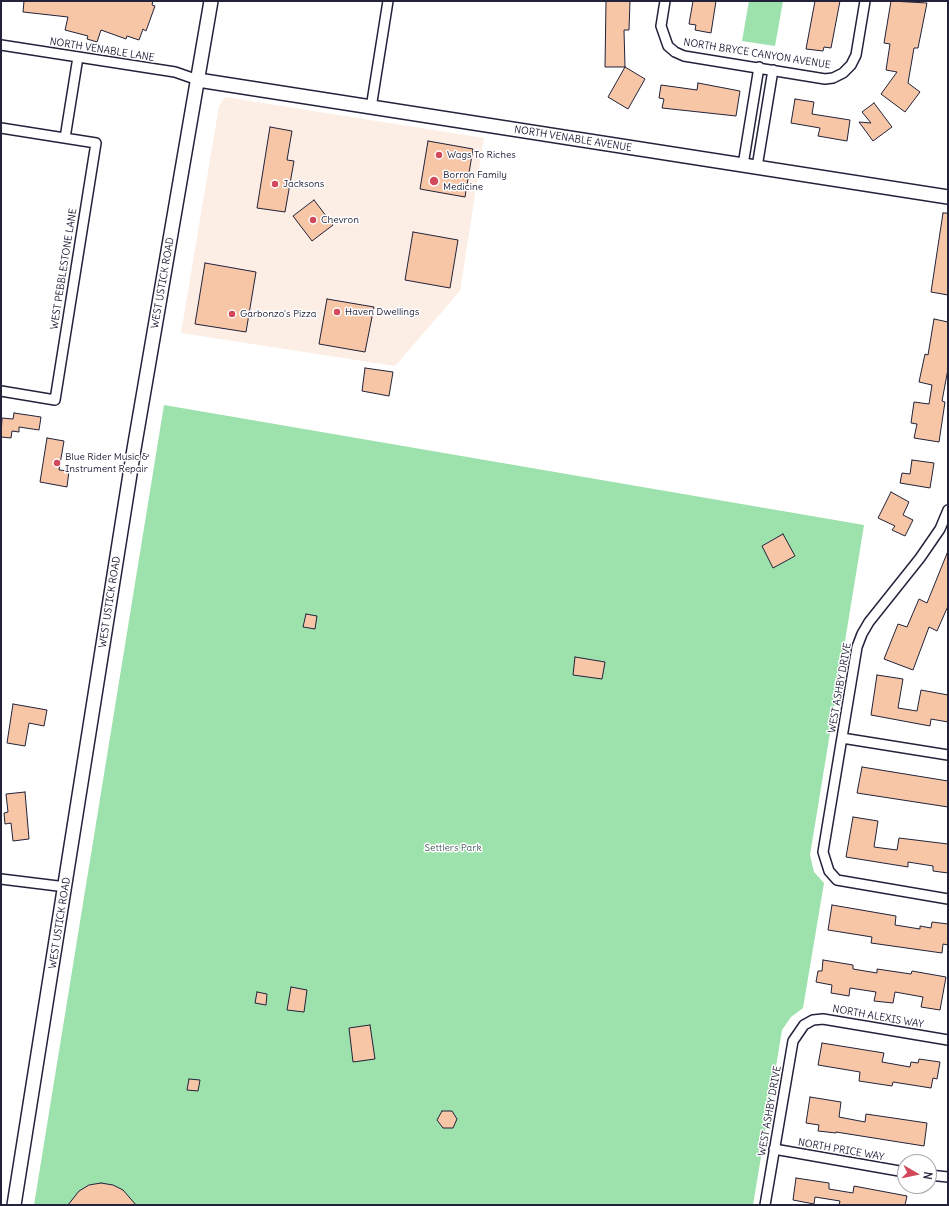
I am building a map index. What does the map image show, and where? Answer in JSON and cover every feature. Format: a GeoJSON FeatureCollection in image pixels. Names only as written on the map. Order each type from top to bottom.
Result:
{"type":"FeatureCollection","features":[{"type":"Feature","properties":{"kind":"main road","name":"WEST USTICK ROAD"},"geometry":{"type":"LineString","coordinates":[[14,1205],[66,887],[134,449],[211,1]]}},
{"type":"Feature","properties":{"kind":"main road","name":"NORTH VENABLE AVENUE"},"geometry":{"type":"LineString","coordinates":[[198,80],[948,197]]}},
{"type":"Feature","properties":{"kind":"street"},"geometry":{"type":"LineString","coordinates":[[370,108],[388,1]]}},
{"type":"Feature","properties":{"kind":"street","name":"NORTH BRYCE CANYON AVENUE"},"geometry":{"type":"LineString","coordinates":[[665,1],[661,26],[668,46],[684,56],[759,67],[824,79],[833,78],[844,73],[851,65],[856,54],[865,1]]}},
{"type":"Feature","properties":{"kind":"street","name":"NORTH VENABLE LANE"},"geometry":{"type":"LineString","coordinates":[[1,45],[175,72],[198,80]]}},
{"type":"Feature","properties":{"kind":"street"},"geometry":{"type":"LineString","coordinates":[[1,128],[65,138],[78,57]]}},
{"type":"Feature","properties":{"kind":"street"},"geometry":{"type":"LineString","coordinates":[[743,165],[759,67]]}},
{"type":"Feature","properties":{"kind":"street"},"geometry":{"type":"LineString","coordinates":[[757,167],[773,70]]}},
{"type":"Feature","properties":{"kind":"street","name":"WEST PEBBLESTONE LANE"},"geometry":{"type":"LineString","coordinates":[[1,391],[55,400],[96,142],[65,138]]}},
{"type":"Feature","properties":{"kind":"street","name":"WEST ASHBY DRIVE"},"geometry":{"type":"LineString","coordinates":[[948,510],[940,529],[869,622],[857,647],[823,852],[829,871],[837,880],[948,899]]}},
{"type":"Feature","properties":{"kind":"street"},"geometry":{"type":"LineString","coordinates":[[842,738],[948,755]]}},
{"type":"Feature","properties":{"kind":"street"},"geometry":{"type":"LineString","coordinates":[[1,879],[66,887]]}},
{"type":"Feature","properties":{"kind":"street","name":"NORTH ALEXIS WAY"},"geometry":{"type":"LineString","coordinates":[[805,1024],[814,1020],[823,1019],[948,1040]]}},
{"type":"Feature","properties":{"kind":"street","name":"WEST ASHBY DRIVE"},"geometry":{"type":"LineString","coordinates":[[765,1205],[793,1041],[805,1024]]}},
{"type":"Feature","properties":{"kind":"street","name":"NORTH PRICE WAY"},"geometry":{"type":"LineString","coordinates":[[774,1149],[897,1171]]}},
{"type":"Feature","properties":{"kind":"street"},"geometry":{"type":"LineString","coordinates":[[937,1176],[948,1177]]}},
{"type":"Feature","properties":{"kind":"shaded area"},"geometry":{"type":"Polygon","coordinates":[[[225,97],[484,138],[460,291],[395,366],[181,333],[219,106],[225,97]]]}},
{"type":"Feature","properties":{"kind":"green space"},"geometry":{"type":"Polygon","coordinates":[[[749,1],[783,1],[775,46],[742,41],[749,1]]]}},
{"type":"Feature","properties":{"kind":"green space","name":"Settlers Park"},"geometry":{"type":"Polygon","coordinates":[[[164,405],[864,525],[810,855],[814,872],[824,883],[803,1008],[791,1017],[782,1030],[753,1205],[34,1205],[164,405]]]}},
{"type":"Feature","properties":{"kind":"building"},"geometry":{"type":"Polygon","coordinates":[[[24,1],[153,1],[152,5],[155,6],[146,31],[143,29],[139,40],[127,36],[126,39],[101,30],[97,42],[87,39],[88,36],[65,30],[68,17],[23,12],[24,1]]]}},
{"type":"Feature","properties":{"kind":"building"},"geometry":{"type":"Polygon","coordinates":[[[606,1],[630,1],[629,30],[624,30],[625,67],[605,67],[606,1]]]}},
{"type":"Feature","properties":{"kind":"building"},"geometry":{"type":"Polygon","coordinates":[[[693,1],[716,1],[711,33],[695,30],[696,25],[689,24],[693,1]]]}},
{"type":"Feature","properties":{"kind":"building"},"geometry":{"type":"Polygon","coordinates":[[[815,1],[840,1],[831,48],[824,47],[823,51],[806,49],[815,1]]]}},
{"type":"Feature","properties":{"kind":"building"},"geometry":{"type":"Polygon","coordinates":[[[891,1],[927,3],[918,48],[914,48],[908,83],[920,92],[905,112],[881,94],[897,72],[886,70],[890,44],[884,43],[891,1]]]}},
{"type":"Feature","properties":{"kind":"building"},"geometry":{"type":"Polygon","coordinates":[[[625,67],[645,79],[628,109],[608,97],[625,67]]]}},
{"type":"Feature","properties":{"kind":"building"},"geometry":{"type":"Polygon","coordinates":[[[698,83],[740,91],[736,116],[662,108],[664,99],[659,98],[661,85],[697,90],[698,83]]]}},
{"type":"Feature","properties":{"kind":"building"},"geometry":{"type":"Polygon","coordinates":[[[795,99],[814,102],[812,114],[850,120],[847,141],[818,136],[820,128],[791,123],[795,99]]]}},
{"type":"Feature","properties":{"kind":"building"},"geometry":{"type":"Polygon","coordinates":[[[874,103],[892,127],[873,141],[859,122],[871,123],[862,112],[874,103]]]}},
{"type":"Feature","properties":{"kind":"building","name":"Jacksons"},"geometry":{"type":"Polygon","coordinates":[[[270,127],[292,131],[287,160],[294,161],[285,212],[257,208],[270,127]]]}},
{"type":"Feature","properties":{"kind":"building"},"geometry":{"type":"Polygon","coordinates":[[[428,141],[473,149],[465,197],[420,189],[428,141]]]}},
{"type":"Feature","properties":{"kind":"building","name":"Chevron"},"geometry":{"type":"Polygon","coordinates":[[[314,200],[333,225],[312,241],[293,216],[314,200]]]}},
{"type":"Feature","properties":{"kind":"building"},"geometry":{"type":"Polygon","coordinates":[[[943,213],[948,213],[948,295],[931,292],[943,213]]]}},
{"type":"Feature","properties":{"kind":"building"},"geometry":{"type":"Polygon","coordinates":[[[413,232],[458,240],[450,288],[405,280],[413,232]]]}},
{"type":"Feature","properties":{"kind":"building"},"geometry":{"type":"Polygon","coordinates":[[[205,263],[256,272],[246,332],[195,324],[205,263]]]}},
{"type":"Feature","properties":{"kind":"building"},"geometry":{"type":"Polygon","coordinates":[[[327,299],[374,307],[365,352],[319,344],[327,299]]]}},
{"type":"Feature","properties":{"kind":"building"},"geometry":{"type":"Polygon","coordinates":[[[934,319],[948,322],[948,369],[942,401],[945,402],[939,442],[914,438],[917,424],[911,423],[914,402],[929,404],[932,385],[919,382],[925,354],[928,355],[934,319]]]}},
{"type":"Feature","properties":{"kind":"building"},"geometry":{"type":"Polygon","coordinates":[[[365,368],[393,372],[389,396],[362,391],[365,368]]]}},
{"type":"Feature","properties":{"kind":"building"},"geometry":{"type":"Polygon","coordinates":[[[14,413],[41,417],[39,430],[19,427],[19,432],[12,431],[11,438],[1,437],[2,418],[13,419],[14,413]]]}},
{"type":"Feature","properties":{"kind":"building"},"geometry":{"type":"Polygon","coordinates":[[[47,438],[64,441],[59,470],[69,471],[67,487],[40,482],[47,438]]]}},
{"type":"Feature","properties":{"kind":"building"},"geometry":{"type":"Polygon","coordinates":[[[912,460],[934,463],[930,488],[900,483],[902,473],[910,474],[912,460]]]}},
{"type":"Feature","properties":{"kind":"building"},"geometry":{"type":"Polygon","coordinates":[[[891,492],[909,502],[903,515],[913,520],[905,536],[892,530],[895,526],[878,518],[891,492]]]}},
{"type":"Feature","properties":{"kind":"building"},"geometry":{"type":"Polygon","coordinates":[[[783,534],[795,556],[773,568],[762,546],[783,534]]]}},
{"type":"Feature","properties":{"kind":"building"},"geometry":{"type":"Polygon","coordinates":[[[948,551],[948,606],[937,631],[929,627],[913,670],[884,659],[898,624],[907,627],[919,599],[927,603],[948,551]]]}},
{"type":"Feature","properties":{"kind":"building"},"geometry":{"type":"Polygon","coordinates":[[[306,614],[317,616],[315,629],[303,627],[306,614]]]}},
{"type":"Feature","properties":{"kind":"building"},"geometry":{"type":"Polygon","coordinates":[[[575,657],[605,662],[602,679],[573,675],[575,657]]]}},
{"type":"Feature","properties":{"kind":"building"},"geometry":{"type":"Polygon","coordinates":[[[877,675],[903,679],[898,708],[917,711],[921,690],[948,695],[948,722],[931,719],[930,726],[871,715],[877,675]]]}},
{"type":"Feature","properties":{"kind":"building"},"geometry":{"type":"Polygon","coordinates":[[[13,704],[47,710],[44,726],[29,723],[25,746],[7,743],[13,704]]]}},
{"type":"Feature","properties":{"kind":"building"},"geometry":{"type":"Polygon","coordinates":[[[862,767],[948,781],[948,807],[857,793],[862,767]]]}},
{"type":"Feature","properties":{"kind":"building"},"geometry":{"type":"Polygon","coordinates":[[[25,792],[29,839],[13,841],[11,823],[5,824],[4,813],[8,812],[6,794],[25,792]]]}},
{"type":"Feature","properties":{"kind":"building"},"geometry":{"type":"Polygon","coordinates":[[[853,817],[878,821],[874,847],[897,850],[899,838],[948,844],[948,873],[933,871],[933,866],[908,862],[908,867],[846,857],[853,817]]]}},
{"type":"Feature","properties":{"kind":"building"},"geometry":{"type":"Polygon","coordinates":[[[832,905],[896,916],[895,925],[920,929],[920,926],[931,928],[932,922],[948,924],[948,945],[943,944],[942,953],[871,943],[872,937],[828,930],[832,905]]]}},
{"type":"Feature","properties":{"kind":"building"},"geometry":{"type":"Polygon","coordinates":[[[823,960],[853,965],[853,969],[877,973],[877,969],[911,974],[912,971],[946,977],[940,1010],[921,1007],[923,997],[895,992],[893,1003],[874,1001],[876,992],[850,988],[849,996],[831,993],[832,985],[816,982],[818,971],[822,971],[823,960]]]}},
{"type":"Feature","properties":{"kind":"building"},"geometry":{"type":"Polygon","coordinates":[[[291,987],[307,990],[304,1012],[287,1010],[291,987]]]}},
{"type":"Feature","properties":{"kind":"building"},"geometry":{"type":"Polygon","coordinates":[[[257,992],[267,994],[266,1005],[255,1003],[257,992]]]}},
{"type":"Feature","properties":{"kind":"building"},"geometry":{"type":"Polygon","coordinates":[[[370,1025],[375,1059],[353,1062],[349,1028],[370,1025]]]}},
{"type":"Feature","properties":{"kind":"building"},"geometry":{"type":"Polygon","coordinates":[[[822,1043],[884,1053],[882,1062],[910,1067],[911,1062],[918,1063],[919,1059],[940,1062],[937,1079],[933,1078],[931,1088],[893,1082],[892,1086],[859,1081],[860,1072],[818,1065],[822,1043]]]}},
{"type":"Feature","properties":{"kind":"building"},"geometry":{"type":"Polygon","coordinates":[[[189,1079],[200,1080],[198,1091],[187,1090],[189,1079]]]}},
{"type":"Feature","properties":{"kind":"building"},"geometry":{"type":"Polygon","coordinates":[[[810,1097],[841,1102],[839,1117],[865,1122],[866,1114],[927,1123],[924,1146],[836,1132],[818,1131],[819,1125],[806,1123],[810,1097]]]}},
{"type":"Feature","properties":{"kind":"building"},"geometry":{"type":"Polygon","coordinates":[[[442,1111],[452,1111],[457,1119],[453,1128],[443,1128],[437,1120],[442,1111]]]}},
{"type":"Feature","properties":{"kind":"building"},"geometry":{"type":"Polygon","coordinates":[[[796,1178],[829,1183],[829,1189],[853,1193],[854,1186],[907,1196],[905,1205],[839,1205],[840,1201],[815,1197],[814,1204],[793,1200],[796,1178]]]}},
{"type":"Feature","properties":{"kind":"building"},"geometry":{"type":"Polygon","coordinates":[[[101,1183],[113,1185],[123,1190],[136,1205],[68,1205],[79,1191],[89,1185],[101,1183]]]}},
{"type":"Feature","properties":{"kind":"place","name":"Wags To Riches"},"geometry":{"type":"Point","coordinates":[439,155]}},
{"type":"Feature","properties":{"kind":"place","name":"Borron Family Medicine"},"geometry":{"type":"Point","coordinates":[434,181]}},
{"type":"Feature","properties":{"kind":"place","name":"Jacksons"},"geometry":{"type":"Point","coordinates":[275,184]}},
{"type":"Feature","properties":{"kind":"place","name":"Chevron"},"geometry":{"type":"Point","coordinates":[313,220]}},
{"type":"Feature","properties":{"kind":"place","name":"Haven Dwellings"},"geometry":{"type":"Point","coordinates":[337,312]}},
{"type":"Feature","properties":{"kind":"place","name":"Garbonzo's Pizza"},"geometry":{"type":"Point","coordinates":[232,314]}},
{"type":"Feature","properties":{"kind":"place","name":"Blue Rider Music & Instrument Repair"},"geometry":{"type":"Point","coordinates":[57,463]}}]}
